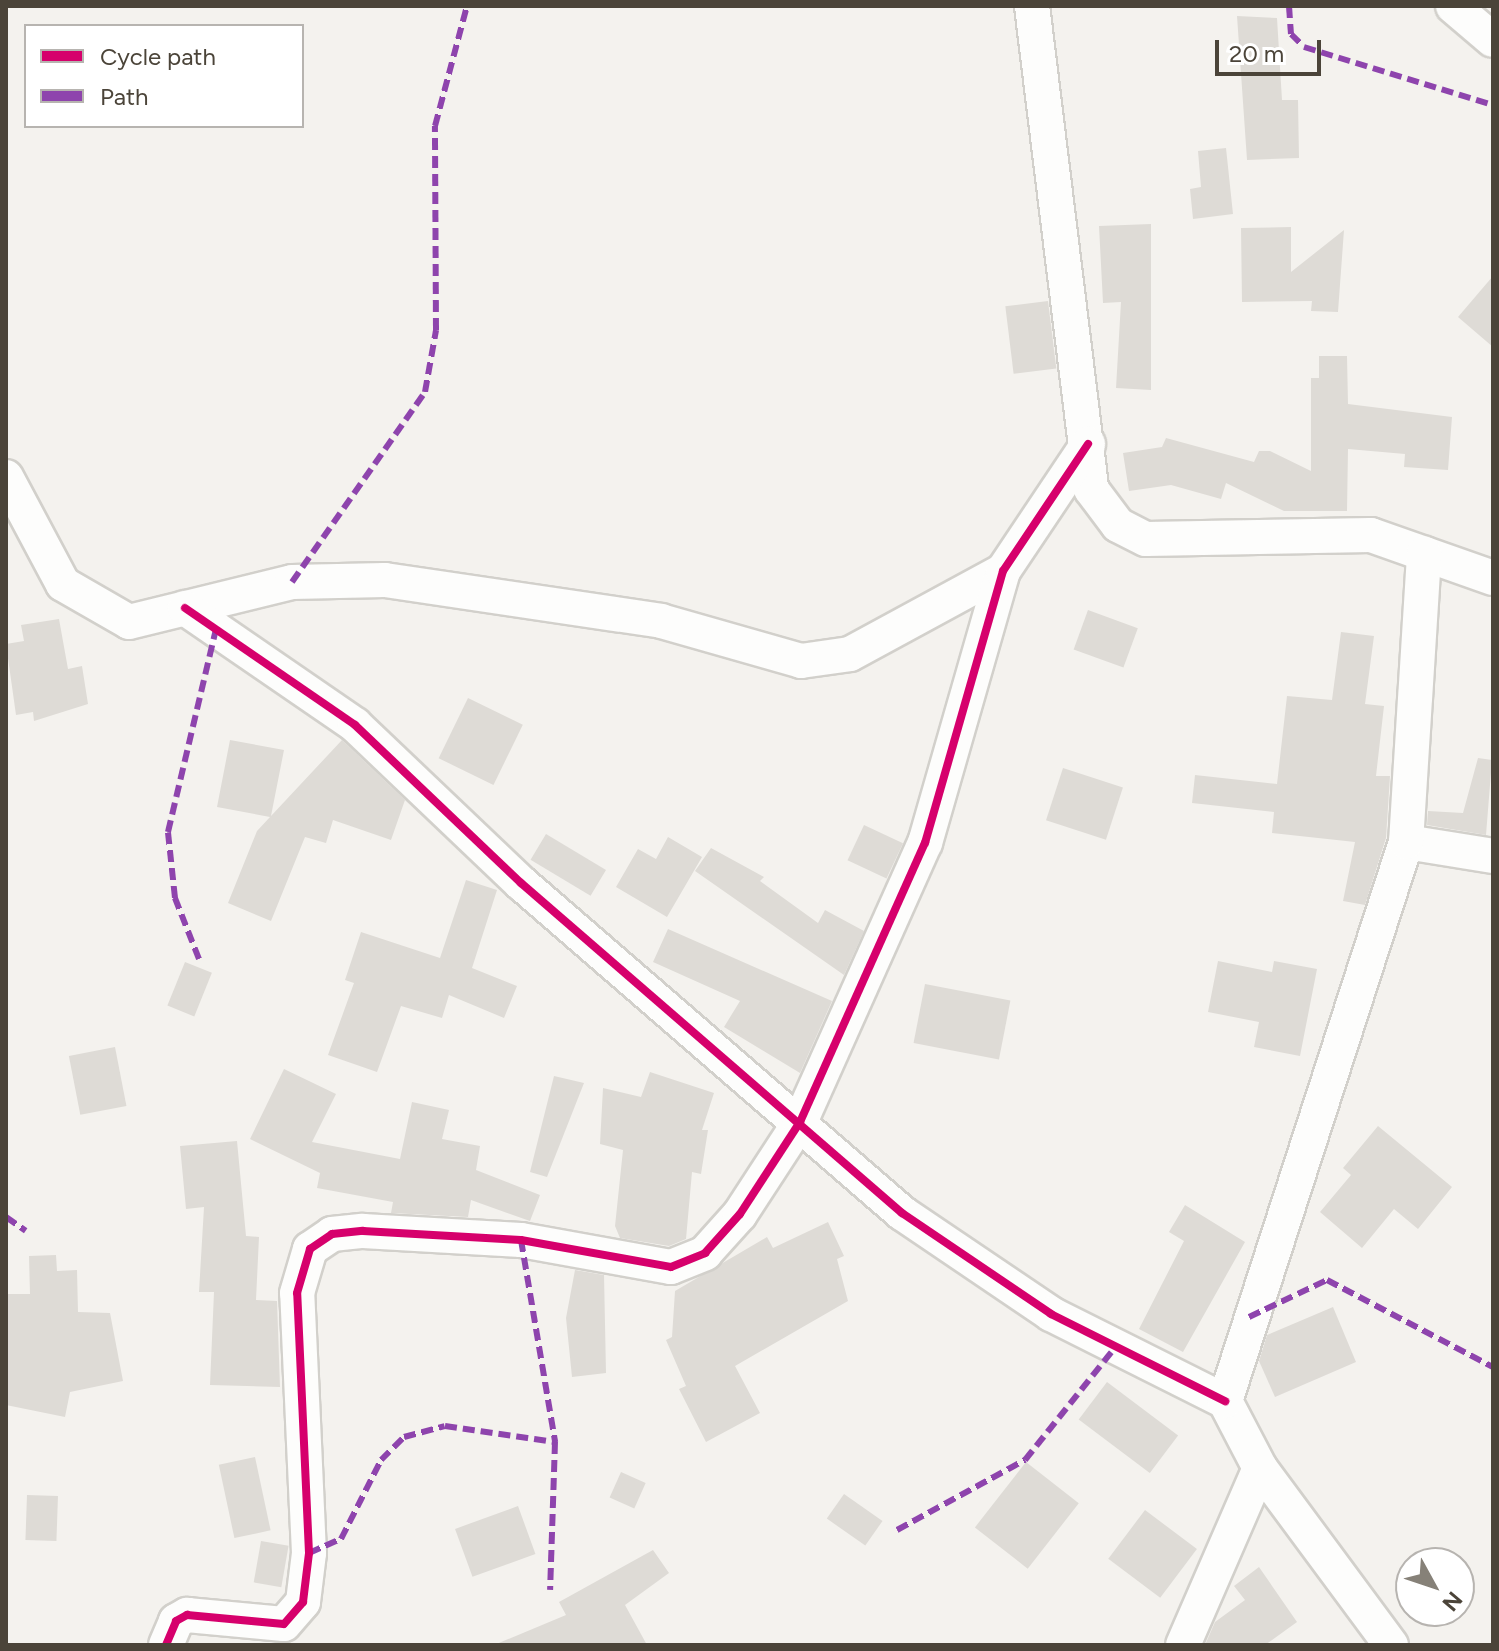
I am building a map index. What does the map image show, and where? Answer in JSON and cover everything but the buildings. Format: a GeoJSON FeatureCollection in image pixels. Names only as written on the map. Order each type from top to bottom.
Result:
{"type":"FeatureCollection","features":[{"type":"Feature","properties":{"kind":"street"},"geometry":{"type":"LineString","coordinates":[[1032,6],[1088,444],[1091,489],[1118,525],[1146,539],[1371,535],[1493,578]]}},
{"type":"Feature","properties":{"kind":"street"},"geometry":{"type":"LineString","coordinates":[[1453,6],[1493,40]]}},
{"type":"Feature","properties":{"kind":"street"},"geometry":{"type":"LineString","coordinates":[[166,1645],[176,1621],[187,1615],[284,1624],[303,1602],[309,1553],[297,1293],[310,1249],[332,1234],[363,1231],[521,1240],[671,1267],[705,1253],[740,1214],[800,1122],[925,843],[1003,571],[1088,444]]}},
{"type":"Feature","properties":{"kind":"street"},"geometry":{"type":"LineString","coordinates":[[6,477],[63,584],[92,606],[129,622],[292,582],[385,580],[661,621],[801,661],[850,654],[1003,571]]}},
{"type":"Feature","properties":{"kind":"street"},"geometry":{"type":"LineString","coordinates":[[1225,1401],[1406,842],[1424,554]]}},
{"type":"Feature","properties":{"kind":"street"},"geometry":{"type":"LineString","coordinates":[[185,608],[355,725],[521,883],[902,1213],[1051,1314],[1225,1401],[1260,1468],[1391,1645]]}},
{"type":"Feature","properties":{"kind":"street"},"geometry":{"type":"LineString","coordinates":[[1406,842],[1493,856]]}},
{"type":"Feature","properties":{"kind":"street"},"geometry":{"type":"LineString","coordinates":[[1183,1645],[1260,1468]]}},
{"type":"Feature","properties":{"kind":"marked path"},"geometry":{"type":"LineString","coordinates":[[292,582],[425,392],[436,330],[435,126],[467,6]]}},
{"type":"Feature","properties":{"kind":"marked path"},"geometry":{"type":"LineString","coordinates":[[1289,6],[1291,34],[1304,47],[1493,105]]}},
{"type":"Feature","properties":{"kind":"marked path"},"geometry":{"type":"LineString","coordinates":[[199,959],[175,898],[168,832],[216,629]]}},
{"type":"Feature","properties":{"kind":"marked path"},"geometry":{"type":"LineString","coordinates":[[6,1217],[26,1231]]}},
{"type":"Feature","properties":{"kind":"marked path"},"geometry":{"type":"LineString","coordinates":[[521,1240],[555,1442],[550,1590]]}},
{"type":"Feature","properties":{"kind":"marked path"},"geometry":{"type":"LineString","coordinates":[[1249,1317],[1327,1280],[1493,1367]]}},
{"type":"Feature","properties":{"kind":"marked path"},"geometry":{"type":"LineString","coordinates":[[897,1530],[1025,1460],[1113,1350]]}},
{"type":"Feature","properties":{"kind":"marked path"},"geometry":{"type":"LineString","coordinates":[[309,1553],[341,1539],[381,1460],[404,1437],[445,1426],[555,1442]]}},
{"type":"Feature","properties":{"kind":"cycle path"},"geometry":{"type":"LineString","coordinates":[[166,1645],[176,1621],[187,1615],[284,1624],[303,1602],[309,1553],[297,1293],[310,1249],[332,1234],[363,1231],[521,1240],[671,1267],[705,1253],[740,1214],[800,1122],[925,843],[1003,571],[1088,444]]}},
{"type":"Feature","properties":{"kind":"cycle path"},"geometry":{"type":"LineString","coordinates":[[185,608],[355,725],[521,883],[902,1213],[1051,1314],[1225,1401]]}}]}
